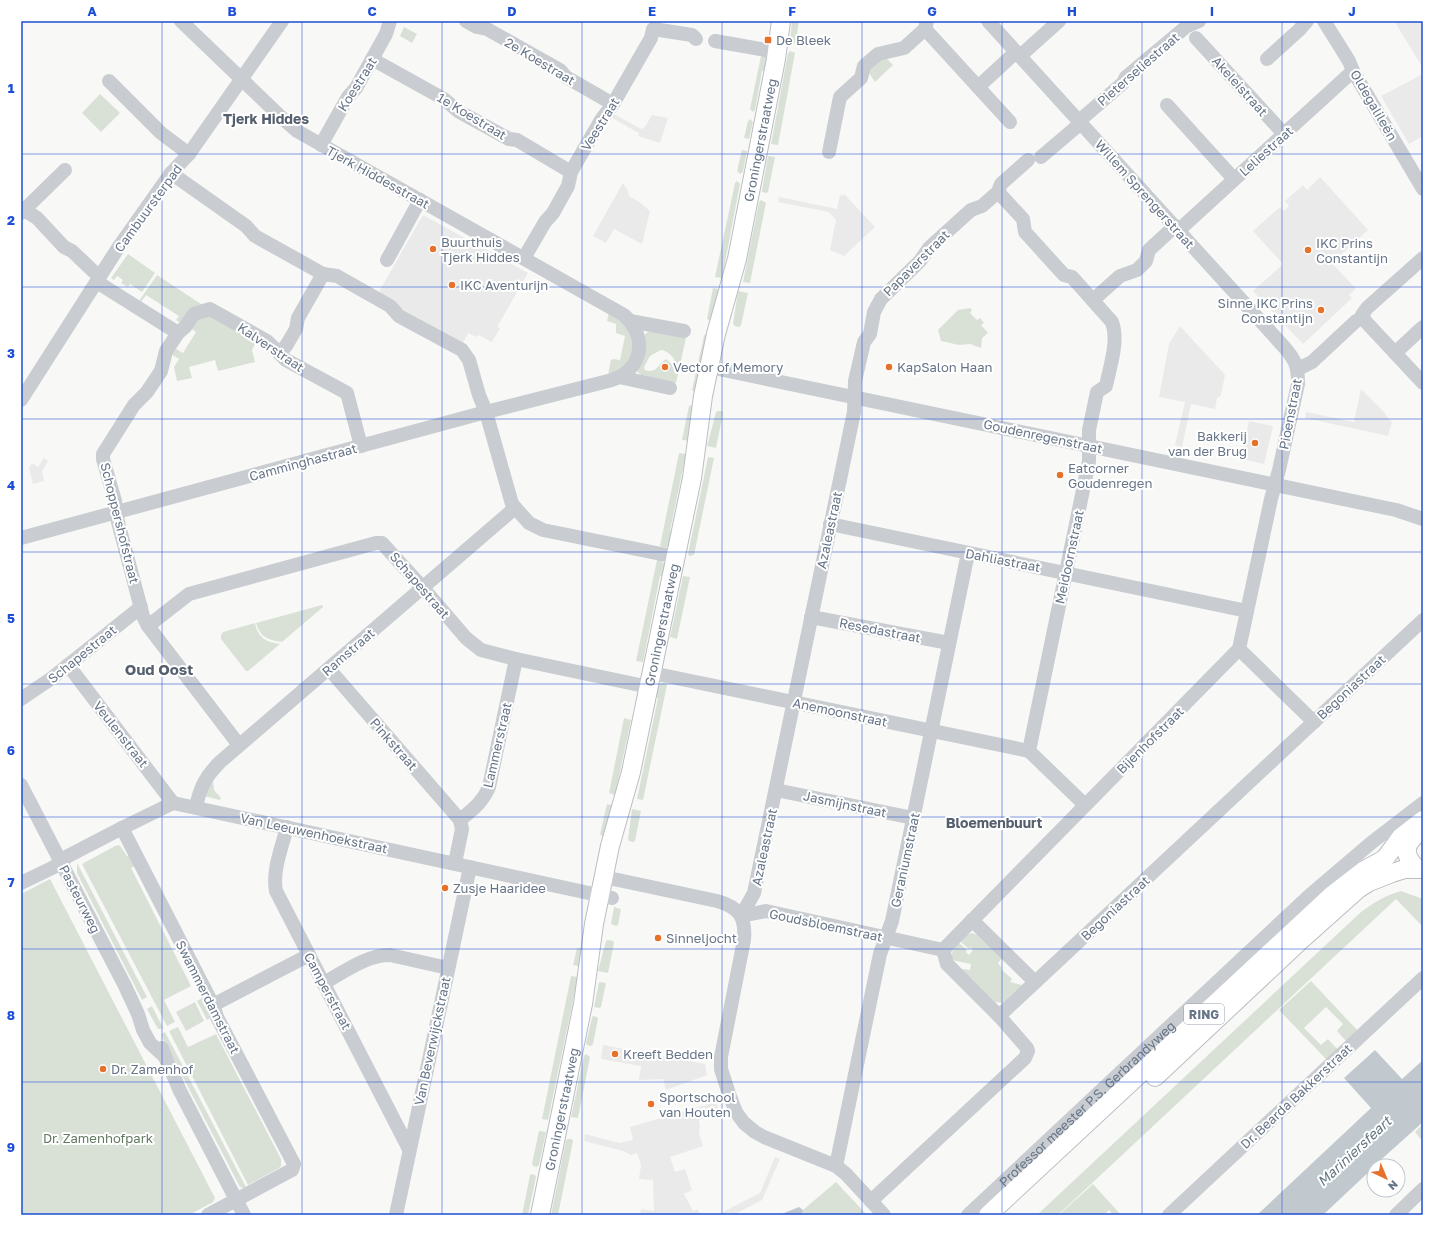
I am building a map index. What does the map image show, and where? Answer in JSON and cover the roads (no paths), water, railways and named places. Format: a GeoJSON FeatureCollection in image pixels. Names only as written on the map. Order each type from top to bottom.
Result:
{"type":"FeatureCollection","features":[{"type":"Feature","properties":{"kind":"main road","name":"Groningerstraatweg"},"geometry":{"type":"LineString","coordinates":[[540,1215],[583,1004],[593,928],[606,896],[610,878],[622,849],[631,772],[650,680],[692,478],[715,399],[715,368],[722,310],[736,259],[777,52],[781,21]]}},
{"type":"Feature","properties":{"kind":"main road","name":"Professor meester P.S. Gerbrandyweg"},"geometry":{"type":"LineString","coordinates":[[988,1215],[1332,894],[1363,871],[1388,856],[1401,837],[1423,820]]}},
{"type":"Feature","properties":{"kind":"main road"},"geometry":{"type":"LineString","coordinates":[[1420,869],[1411,863],[1408,857],[1407,846],[1410,840],[1423,828]]}},
{"type":"Feature","properties":{"kind":"main road","name":"Professor meester P.S. Gerbrandyweg"},"geometry":{"type":"LineString","coordinates":[[1006,1215],[1349,896],[1369,882],[1380,877],[1405,869],[1420,869]]}},
{"type":"Feature","properties":{"kind":"main road"},"geometry":{"type":"LineString","coordinates":[[1119,1074],[1153,1062],[1168,1028]]}},
{"type":"Feature","properties":{"kind":"street","name":"Tjerk Hiddesstraat"},"geometry":{"type":"LineString","coordinates":[[181,21],[297,131],[599,300],[624,315],[630,321]]}},
{"type":"Feature","properties":{"kind":"street","name":"Cambuursterpad"},"geometry":{"type":"LineString","coordinates":[[21,400],[118,248],[171,173],[189,154],[282,21]]}},
{"type":"Feature","properties":{"kind":"street","name":"Koestraat"},"geometry":{"type":"LineString","coordinates":[[321,145],[348,97],[356,88],[386,34],[390,21]]}},
{"type":"Feature","properties":{"kind":"street","name":"2e Koestraat"},"geometry":{"type":"LineString","coordinates":[[466,21],[477,27],[487,29],[560,70],[566,77],[613,104]]}},
{"type":"Feature","properties":{"kind":"street","name":"Willem Sprengerstraat"},"geometry":{"type":"LineString","coordinates":[[988,21],[1294,358],[1298,369]]}},
{"type":"Feature","properties":{"kind":"street"},"geometry":{"type":"LineString","coordinates":[[978,87],[1059,21]]}},
{"type":"Feature","properties":{"kind":"street"},"geometry":{"type":"LineString","coordinates":[[1267,59],[1307,21]]}},
{"type":"Feature","properties":{"kind":"street","name":"Oldegalileën"},"geometry":{"type":"LineString","coordinates":[[1324,21],[1349,61],[1423,189]]}},
{"type":"Feature","properties":{"kind":"street","name":"Pieterseliestraat"},"geometry":{"type":"LineString","coordinates":[[1080,122],[1123,83],[1126,77],[1189,23]]}},
{"type":"Feature","properties":{"kind":"street","name":"Veestraat"},"geometry":{"type":"LineString","coordinates":[[524,258],[545,222],[553,213],[568,186],[571,172],[601,120],[613,104],[651,38],[650,25],[692,35],[696,39]]}},
{"type":"Feature","properties":{"kind":"street"},"geometry":{"type":"LineString","coordinates":[[829,152],[840,97],[861,78],[864,66],[878,54],[904,48],[926,25],[978,87],[1010,122]]}},
{"type":"Feature","properties":{"kind":"street","name":"Akeleistraat"},"geometry":{"type":"LineString","coordinates":[[1196,38],[1284,134]]}},
{"type":"Feature","properties":{"kind":"street"},"geometry":{"type":"LineString","coordinates":[[715,41],[777,52]]}},
{"type":"Feature","properties":{"kind":"street","name":"1e Koestraat"},"geometry":{"type":"LineString","coordinates":[[372,59],[444,99],[458,111],[509,139],[517,140],[571,172]]}},
{"type":"Feature","properties":{"kind":"street","name":"Leliestraat"},"geometry":{"type":"LineString","coordinates":[[1093,300],[1120,276],[1137,270],[1146,261],[1149,250],[1234,179],[1353,70]]}},
{"type":"Feature","properties":{"kind":"street"},"geometry":{"type":"LineString","coordinates":[[109,81],[161,133],[189,154]]}},
{"type":"Feature","properties":{"kind":"street"},"geometry":{"type":"LineString","coordinates":[[1167,105],[1234,179]]}},
{"type":"Feature","properties":{"kind":"street","name":"Papaverstraat"},"geometry":{"type":"LineString","coordinates":[[854,397],[864,342],[870,334],[874,312],[881,299],[920,261],[929,248],[971,210],[982,206],[998,192],[1001,184],[1080,122]]}},
{"type":"Feature","properties":{"kind":"street"},"geometry":{"type":"LineString","coordinates":[[65,170],[22,211],[36,218],[64,247],[72,251],[99,279],[178,333]]}},
{"type":"Feature","properties":{"kind":"street"},"geometry":{"type":"LineString","coordinates":[[171,173],[246,226],[255,236],[323,274],[337,276],[390,306],[399,316],[462,350],[469,360],[479,395],[486,412],[510,498],[515,508],[529,523],[543,530],[676,557]]}},
{"type":"Feature","properties":{"kind":"street","name":"Meidoornstraat"},"geometry":{"type":"LineString","coordinates":[[998,192],[1022,219],[1025,232],[1064,275],[1072,277],[1112,322],[1115,336],[1106,386],[1097,392],[1089,430],[1089,461],[1029,751]]}},
{"type":"Feature","properties":{"kind":"street"},"geometry":{"type":"LineString","coordinates":[[387,260],[420,200]]}},
{"type":"Feature","properties":{"kind":"street","name":"Pioenstraat"},"geometry":{"type":"LineString","coordinates":[[1275,485],[1298,384],[1298,369],[1312,362],[1359,318],[1367,308],[1423,258]]}},
{"type":"Feature","properties":{"kind":"street"},"geometry":{"type":"LineString","coordinates":[[279,353],[286,346],[296,329],[298,318],[323,274]]}},
{"type":"Feature","properties":{"kind":"street","name":"Kalverstraat"},"geometry":{"type":"LineString","coordinates":[[210,309],[267,341],[286,360],[347,394],[361,446]]}},
{"type":"Feature","properties":{"kind":"street","name":"Schoppershofstraat"},"geometry":{"type":"LineString","coordinates":[[210,309],[194,314],[185,327],[178,333],[166,351],[161,371],[147,392],[134,405],[103,454],[103,459],[143,616],[148,626],[239,745]]}},
{"type":"Feature","properties":{"kind":"street"},"geometry":{"type":"LineString","coordinates":[[1359,318],[1366,322],[1423,384]]}},
{"type":"Feature","properties":{"kind":"street"},"geometry":{"type":"LineString","coordinates":[[630,321],[684,332]]}},
{"type":"Feature","properties":{"kind":"street"},"geometry":{"type":"LineString","coordinates":[[619,377],[631,367],[637,357],[638,352],[638,336],[630,321]]}},
{"type":"Feature","properties":{"kind":"street"},"geometry":{"type":"LineString","coordinates":[[1395,353],[1423,327]]}},
{"type":"Feature","properties":{"kind":"street","name":"Goudenregenstraat"},"geometry":{"type":"LineString","coordinates":[[715,368],[1396,510],[1423,519]]}},
{"type":"Feature","properties":{"kind":"street"},"geometry":{"type":"LineString","coordinates":[[619,377],[670,388]]}},
{"type":"Feature","properties":{"kind":"street","name":"Camminghastraat"},"geometry":{"type":"LineString","coordinates":[[21,538],[619,377]]}},
{"type":"Feature","properties":{"kind":"street","name":"Azaleastraat"},"geometry":{"type":"LineString","coordinates":[[741,916],[754,893],[854,412],[854,397]]}},
{"type":"Feature","properties":{"kind":"street"},"geometry":{"type":"LineString","coordinates":[[1275,485],[1239,649],[1314,722]]}},
{"type":"Feature","properties":{"kind":"street","name":"Ramstraat"},"geometry":{"type":"LineString","coordinates":[[196,807],[204,781],[210,772],[220,762],[515,508]]}},
{"type":"Feature","properties":{"kind":"street","name":"Dahliastraat"},"geometry":{"type":"LineString","coordinates":[[830,524],[1066,572],[1247,611]]}},
{"type":"Feature","properties":{"kind":"street","name":"Schapestraat"},"geometry":{"type":"LineString","coordinates":[[148,626],[189,594],[376,543],[382,543],[466,638],[474,646],[481,650],[516,659],[650,680]]}},
{"type":"Feature","properties":{"kind":"street","name":"Geraniumstraat"},"geometry":{"type":"LineString","coordinates":[[836,1166],[880,954],[892,920],[968,553]]}},
{"type":"Feature","properties":{"kind":"street","name":"Schapestraat"},"geometry":{"type":"LineString","coordinates":[[21,699],[36,690],[141,607]]}},
{"type":"Feature","properties":{"kind":"street","name":"Resedastraat"},"geometry":{"type":"LineString","coordinates":[[811,617],[949,643]]}},
{"type":"Feature","properties":{"kind":"street","name":"Begoniastraat"},"geometry":{"type":"LineString","coordinates":[[999,1016],[1423,620]]}},
{"type":"Feature","properties":{"kind":"street","name":"Bijenhofstraat"},"geometry":{"type":"LineString","coordinates":[[943,950],[1239,649]]}},
{"type":"Feature","properties":{"kind":"street","name":"Lammerstraat"},"geometry":{"type":"LineString","coordinates":[[460,820],[479,804],[485,797],[489,788],[516,659]]}},
{"type":"Feature","properties":{"kind":"street","name":"Veulenstraat"},"geometry":{"type":"LineString","coordinates":[[68,665],[173,803]]}},
{"type":"Feature","properties":{"kind":"street","name":"Pinkstraat"},"geometry":{"type":"LineString","coordinates":[[329,669],[460,820]]}},
{"type":"Feature","properties":{"kind":"street","name":"Anemoonstraat"},"geometry":{"type":"LineString","coordinates":[[650,680],[793,702],[1029,751]]}},
{"type":"Feature","properties":{"kind":"street"},"geometry":{"type":"LineString","coordinates":[[1029,751],[1086,805]]}},
{"type":"Feature","properties":{"kind":"street","name":"Pasteurweg"},"geometry":{"type":"LineString","coordinates":[[21,786],[125,986],[138,1014],[143,1030],[150,1043],[165,1057],[179,1089],[244,1215]]}},
{"type":"Feature","properties":{"kind":"street","name":"Jasmijnstraat"},"geometry":{"type":"LineString","coordinates":[[776,790],[913,818]]}},
{"type":"Feature","properties":{"kind":"street"},"geometry":{"type":"LineString","coordinates":[[21,884],[54,867],[68,856],[173,803]]}},
{"type":"Feature","properties":{"kind":"street","name":"Van Leeuwenhoekstraat"},"geometry":{"type":"LineString","coordinates":[[173,803],[606,896]]}},
{"type":"Feature","properties":{"kind":"street","name":"Professor meester P.S. Gerbrandyweg"},"geometry":{"type":"LineString","coordinates":[[968,1215],[1316,890],[1423,803]]}},
{"type":"Feature","properties":{"kind":"street"},"geometry":{"type":"LineString","coordinates":[[455,863],[462,829],[460,820]]}},
{"type":"Feature","properties":{"kind":"street","name":"Camperstraat"},"geometry":{"type":"LineString","coordinates":[[286,827],[276,873],[276,891],[410,1149]]}},
{"type":"Feature","properties":{"kind":"street","name":"Swammerdamstraat"},"geometry":{"type":"LineString","coordinates":[[122,828],[213,1005],[217,1017],[293,1161],[294,1167],[288,1172],[236,1200]]}},
{"type":"Feature","properties":{"kind":"street","name":"Van Beverwijckstraat"},"geometry":{"type":"LineString","coordinates":[[396,1215],[470,867]]}},
{"type":"Feature","properties":{"kind":"street"},"geometry":{"type":"LineString","coordinates":[[610,878],[725,903],[733,907],[741,916],[745,927],[744,940],[721,1057],[722,1076],[732,1103],[740,1118],[755,1132],[836,1166],[846,1174],[884,1215]]}},
{"type":"Feature","properties":{"kind":"street","name":"Goudsbloemstraat"},"geometry":{"type":"LineString","coordinates":[[741,916],[766,912],[943,950]]}},
{"type":"Feature","properties":{"kind":"street"},"geometry":{"type":"LineString","coordinates":[[972,920],[1035,982]]}},
{"type":"Feature","properties":{"kind":"street"},"geometry":{"type":"LineString","coordinates":[[871,1201],[1025,1058],[1028,1051],[999,1016],[947,964],[943,950]]}},
{"type":"Feature","properties":{"kind":"street"},"geometry":{"type":"LineString","coordinates":[[213,1005],[309,955]]}},
{"type":"Feature","properties":{"kind":"street"},"geometry":{"type":"LineString","coordinates":[[324,983],[368,960],[382,955],[448,968]]}},
{"type":"Feature","properties":{"kind":"street","name":"Dr. Bearda Bakkerstraat"},"geometry":{"type":"LineString","coordinates":[[1169,1215],[1423,978]]}},
{"type":"Feature","properties":{"kind":"street"},"geometry":{"type":"LineString","coordinates":[[1396,1215],[1423,1190]]}},
{"type":"Feature","properties":{"kind":"street"},"geometry":{"type":"LineString","coordinates":[[208,1215],[236,1200]]}},
{"type":"Feature","properties":{"kind":"water","name":"Mariniersfeart"},"geometry":{"type":"Polygon","coordinates":[[[1375,1050],[1402,1079],[1423,1060],[1423,1122],[1383,1158],[1366,1158],[1366,1175],[1323,1215],[1257,1215],[1371,1108],[1344,1078],[1375,1050]]]}},
{"type":"Feature","properties":{"kind":"water"},"geometry":{"type":"Polygon","coordinates":[[[799,1207],[803,1210],[802,1215],[779,1215],[799,1207]]]}},
{"type":"Feature","properties":{"kind":"place","name":"De Bleek"},"geometry":{"type":"Point","coordinates":[768,40]}},
{"type":"Feature","properties":{"kind":"place","name":"Buurthuis Tjerk Hiddes"},"geometry":{"type":"Point","coordinates":[433,249]}},
{"type":"Feature","properties":{"kind":"place","name":"IKC Prins Constantijn"},"geometry":{"type":"Point","coordinates":[1308,250]}},
{"type":"Feature","properties":{"kind":"place","name":"IKC Aventurijn"},"geometry":{"type":"Point","coordinates":[452,285]}},
{"type":"Feature","properties":{"kind":"place","name":"Sinne IKC Prins Constantijn"},"geometry":{"type":"Point","coordinates":[1321,310]}},
{"type":"Feature","properties":{"kind":"place","name":"Vector of Memory"},"geometry":{"type":"Point","coordinates":[665,367]}},
{"type":"Feature","properties":{"kind":"place","name":"KapSalon Haan"},"geometry":{"type":"Point","coordinates":[889,367]}},
{"type":"Feature","properties":{"kind":"place","name":"Bakkerij van der Brug"},"geometry":{"type":"Point","coordinates":[1255,443]}},
{"type":"Feature","properties":{"kind":"place","name":"Eatcorner Goudenregen"},"geometry":{"type":"Point","coordinates":[1060,475]}},
{"type":"Feature","properties":{"kind":"place","name":"Zusje Haaridee"},"geometry":{"type":"Point","coordinates":[445,888]}},
{"type":"Feature","properties":{"kind":"place","name":"Sinneljocht"},"geometry":{"type":"Point","coordinates":[658,938]}},
{"type":"Feature","properties":{"kind":"place","name":"Kreeft Bedden"},"geometry":{"type":"Point","coordinates":[615,1054]}},
{"type":"Feature","properties":{"kind":"place","name":"Dr. Zamenhof"},"geometry":{"type":"Point","coordinates":[103,1069]}},
{"type":"Feature","properties":{"kind":"place","name":"Sportschool van Houten"},"geometry":{"type":"Point","coordinates":[651,1104]}},
{"type":"Feature","properties":{"kind":"district","name":"Tjerk Hiddes"},"geometry":{"type":"Point","coordinates":[266,118]}},
{"type":"Feature","properties":{"kind":"district","name":"Oud Oost"},"geometry":{"type":"Point","coordinates":[159,669]}},
{"type":"Feature","properties":{"kind":"district","name":"Bloemenbuurt"},"geometry":{"type":"Point","coordinates":[994,822]}},
{"type":"Feature","properties":{"kind":"park label","name":"Dr. Zamenhofpark"},"geometry":{"type":"Point","coordinates":[98,1138]}}]}
